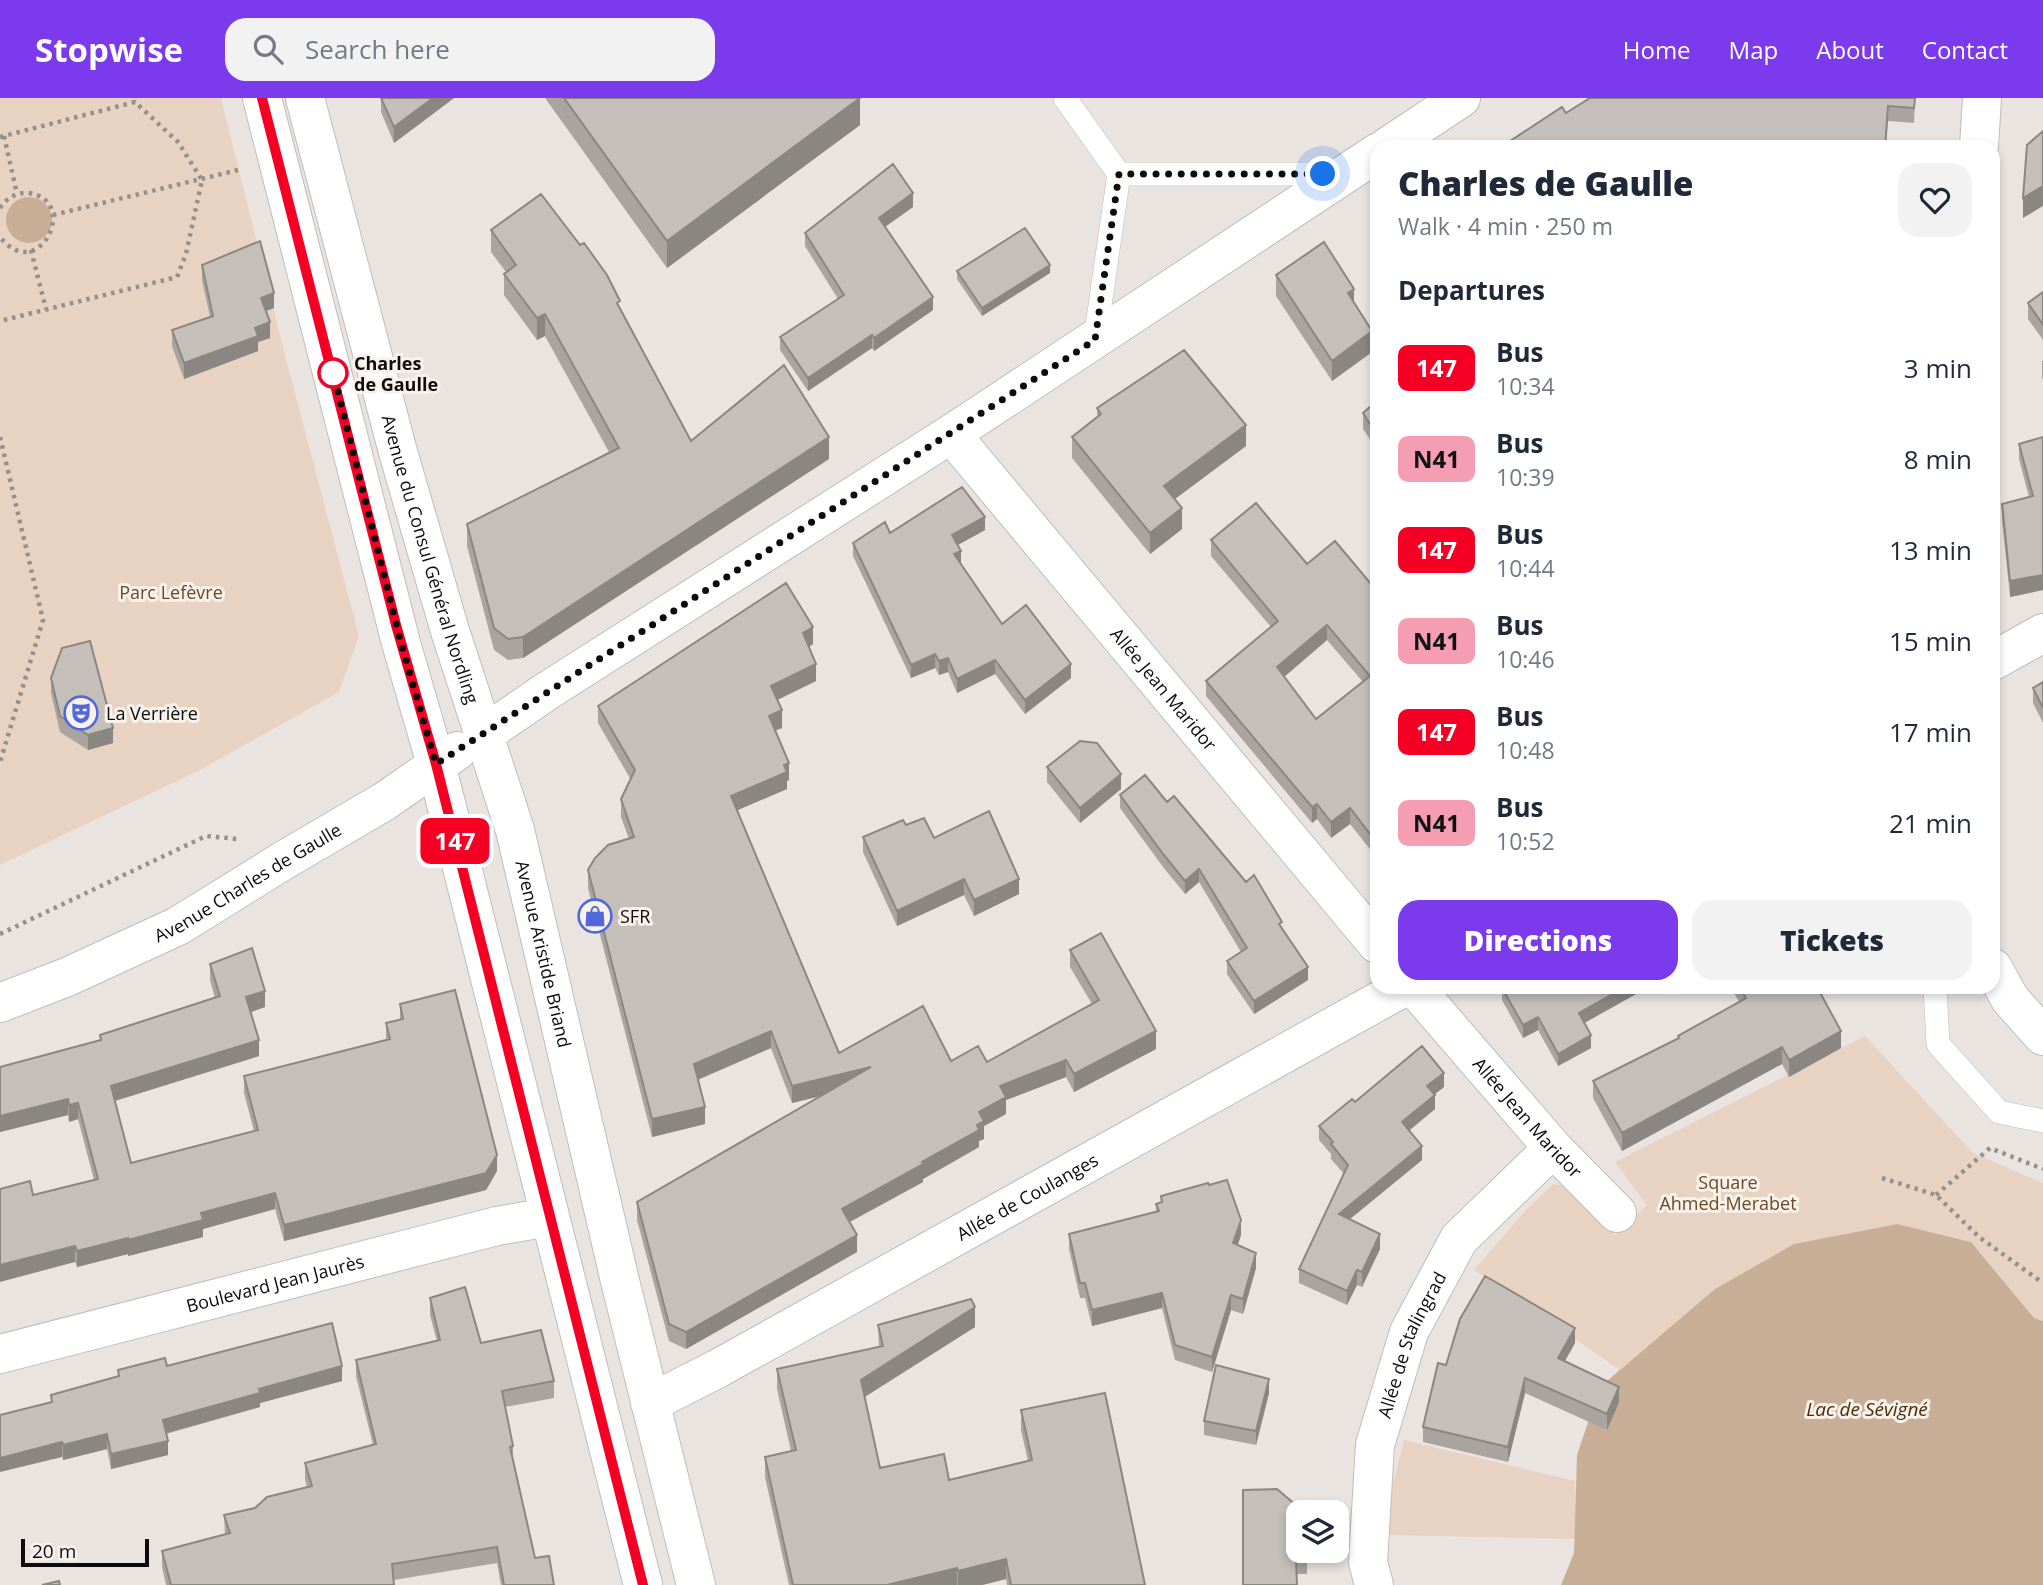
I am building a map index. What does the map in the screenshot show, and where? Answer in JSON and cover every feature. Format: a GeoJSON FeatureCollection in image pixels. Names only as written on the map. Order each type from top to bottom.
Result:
{"type":"FeatureCollection","features":[{"type":"Feature","properties":{"kind":"main road"},"geometry":{"type":"LineString","coordinates":[[262,98],[396,625],[436,764],[643,1585]]}},
{"type":"Feature","properties":{"kind":"main road","name":"Avenue du Consul Général Nordling"},"geometry":{"type":"LineString","coordinates":[[305,98],[398,452],[483,735]]}},
{"type":"Feature","properties":{"kind":"main road"},"geometry":{"type":"LineString","coordinates":[[1398,140],[1461,98]]}},
{"type":"Feature","properties":{"kind":"main road"},"geometry":{"type":"LineString","coordinates":[[1979,140],[1982,98]]}},
{"type":"Feature","properties":{"kind":"main road","name":"Avenue Charles de Gaulle"},"geometry":{"type":"LineString","coordinates":[[0,1003],[67,977],[178,926],[375,807],[547,691],[951,434],[1370,158]]}},
{"type":"Feature","properties":{"kind":"main road","name":"Allée Jean Maridor"},"geometry":{"type":"LineString","coordinates":[[951,434],[1370,936]]}},
{"type":"Feature","properties":{"kind":"main road"},"geometry":{"type":"LineString","coordinates":[[2000,657],[2043,633]]}},
{"type":"Feature","properties":{"kind":"main road","name":"Avenue Aristide Briand"},"geometry":{"type":"LineString","coordinates":[[483,735],[514,830],[696,1585]]}},
{"type":"Feature","properties":{"kind":"main road"},"geometry":{"type":"LineString","coordinates":[[436,764],[474,788],[489,835],[538,1048],[571,1075]]}},
{"type":"Feature","properties":{"kind":"main road"},"geometry":{"type":"LineString","coordinates":[[2000,981],[2010,999],[2043,1036]]}},
{"type":"Feature","properties":{"kind":"main road","name":"Allée de Coulanges"},"geometry":{"type":"LineString","coordinates":[[650,1403],[717,1369],[1391,994]]}},
{"type":"Feature","properties":{"kind":"main road","name":"Allée Jean Maridor"},"geometry":{"type":"LineString","coordinates":[[1419,994],[1553,1148],[1617,1213]]}},
{"type":"Feature","properties":{"kind":"main road","name":"Allée de Stalingrad"},"geometry":{"type":"LineString","coordinates":[[1374,1585],[1368,1562],[1375,1445],[1409,1332],[1460,1239],[1553,1148]]}},
{"type":"Feature","properties":{"kind":"main road"},"geometry":{"type":"LineString","coordinates":[[549,1217],[596,1175]]}},
{"type":"Feature","properties":{"kind":"main road","name":"Boulevard Jean Jaurès"},"geometry":{"type":"LineString","coordinates":[[0,1354],[497,1226],[549,1217]]}},
{"type":"Feature","properties":{"kind":"lane"},"geometry":{"type":"LineString","coordinates":[[1065,98],[1119,174],[1095,340]]}},
{"type":"Feature","properties":{"kind":"lane"},"geometry":{"type":"LineString","coordinates":[[1119,174],[1346,174]]}},
{"type":"Feature","properties":{"kind":"lane"},"geometry":{"type":"LineString","coordinates":[[1935,994],[1938,1044],[1999,1112],[2043,1121]]}},
{"type":"Feature","properties":{"kind":"path"},"geometry":{"type":"LineString","coordinates":[[0,321],[177,277],[186,254],[202,180],[178,142],[135,102],[2,137],[17,194]]}},
{"type":"Feature","properties":{"kind":"path"},"geometry":{"type":"LineString","coordinates":[[53,215],[202,180]]}},
{"type":"Feature","properties":{"kind":"path"},"geometry":{"type":"LineString","coordinates":[[0,208],[17,194],[35,195],[43,200],[53,215],[54,225],[52,233],[40,247],[31,250],[13,249],[0,237]]}},
{"type":"Feature","properties":{"kind":"path"},"geometry":{"type":"LineString","coordinates":[[31,250],[46,309]]}},
{"type":"Feature","properties":{"kind":"path"},"geometry":{"type":"LineString","coordinates":[[0,437],[43,620],[0,762]]}},
{"type":"Feature","properties":{"kind":"path"},"geometry":{"type":"LineString","coordinates":[[0,934],[206,835],[244,840],[281,862]]}},
{"type":"Feature","properties":{"kind":"path"},"geometry":{"type":"LineString","coordinates":[[1936,1195],[1990,1148],[2043,1169]]}},
{"type":"Feature","properties":{"kind":"path"},"geometry":{"type":"LineString","coordinates":[[1882,1178],[1936,1195],[1979,1237],[2043,1283]]}},
{"type":"Feature","properties":{"kind":"green space","name":"Parc Lefèvre"},"geometry":{"type":"Polygon","coordinates":[[[0,98],[221,98],[359,636],[339,692],[200,770],[0,865],[0,98]]]}},
{"type":"Feature","properties":{"kind":"green space","name":"Square Ahmed-Merabet"},"geometry":{"type":"Polygon","coordinates":[[[1865,1036],[1973,1153],[2043,1183],[2043,1321],[2034,1318],[1971,1242],[1896,1224],[1794,1244],[1715,1289],[1620,1370],[1474,1270],[1526,1210],[1553,1184],[1574,1187],[1615,1235],[1647,1205],[1615,1162],[1865,1036]]]}},
{"type":"Feature","properties":{"kind":"green space"},"geometry":{"type":"Polygon","coordinates":[[[1404,1440],[1575,1481],[1575,1539],[1389,1535],[1392,1488],[1404,1440]]]}},
{"type":"Feature","properties":{"kind":"water"},"geometry":{"type":"Polygon","coordinates":[[[29,197],[45,204],[52,220],[45,236],[29,243],[13,236],[6,220],[13,204],[29,197]]]}},
{"type":"Feature","properties":{"kind":"water","name":"Lac de Sévigné"},"geometry":{"type":"Polygon","coordinates":[[[1897,1224],[1971,1242],[2034,1318],[2043,1321],[2043,1585],[1561,1585],[1574,1553],[1577,1455],[1600,1387],[1715,1289],[1794,1244],[1897,1224]]]}},
{"type":"Feature","properties":{"kind":"building"},"geometry":{"type":"Polygon","coordinates":[[[381,98],[433,98],[394,127],[381,98]]]}},
{"type":"Feature","properties":{"kind":"building"},"geometry":{"type":"Polygon","coordinates":[[[564,98],[860,98],[667,241],[564,98]]]}},
{"type":"Feature","properties":{"kind":"building"},"geometry":{"type":"Polygon","coordinates":[[[1590,98],[1915,98],[1914,108],[1888,106],[1886,140],[1512,140],[1562,107],[1566,113],[1590,98]]]}},
{"type":"Feature","properties":{"kind":"building"},"geometry":{"type":"Polygon","coordinates":[[[2043,131],[2043,186],[2023,198],[2027,145],[2043,131]]]}},
{"type":"Feature","properties":{"kind":"building"},"geometry":{"type":"Polygon","coordinates":[[[893,164],[913,193],[879,218],[933,297],[874,338],[872,335],[808,378],[780,337],[844,295],[805,233],[893,164]]]}},
{"type":"Feature","properties":{"kind":"building"},"geometry":{"type":"Polygon","coordinates":[[[541,194],[580,245],[584,243],[607,275],[620,301],[617,303],[691,441],[784,365],[829,437],[523,637],[508,639],[494,628],[467,524],[619,448],[545,314],[537,318],[504,274],[516,265],[491,230],[541,194]]]}},
{"type":"Feature","properties":{"kind":"building"},"geometry":{"type":"Polygon","coordinates":[[[1025,228],[1050,265],[982,308],[957,271],[1025,228]]]}},
{"type":"Feature","properties":{"kind":"building"},"geometry":{"type":"Polygon","coordinates":[[[260,241],[274,293],[261,298],[270,322],[255,328],[258,336],[184,363],[172,330],[213,316],[202,265],[260,241]]]}},
{"type":"Feature","properties":{"kind":"building"},"geometry":{"type":"Polygon","coordinates":[[[1324,242],[1354,289],[1348,293],[1370,328],[1370,332],[1332,361],[1276,275],[1324,242]]]}},
{"type":"Feature","properties":{"kind":"building"},"geometry":{"type":"Polygon","coordinates":[[[2043,292],[2043,325],[2028,303],[2043,292]]]}},
{"type":"Feature","properties":{"kind":"building"},"geometry":{"type":"Polygon","coordinates":[[[1184,350],[1246,425],[1164,486],[1182,508],[1150,533],[1072,437],[1101,414],[1097,408],[1184,350]]]}},
{"type":"Feature","properties":{"kind":"building"},"geometry":{"type":"Polygon","coordinates":[[[1370,407],[1370,424],[1363,413],[1370,407]]]}},
{"type":"Feature","properties":{"kind":"building"},"geometry":{"type":"Polygon","coordinates":[[[2043,437],[2043,575],[2010,581],[2002,504],[2033,496],[2019,444],[2043,437]]]}},
{"type":"Feature","properties":{"kind":"building"},"geometry":{"type":"Polygon","coordinates":[[[962,487],[985,517],[952,535],[961,551],[954,554],[1002,624],[1026,605],[1071,664],[1025,700],[995,660],[957,679],[948,658],[939,661],[935,654],[911,665],[853,543],[885,522],[890,533],[962,487]]]}},
{"type":"Feature","properties":{"kind":"building"},"geometry":{"type":"Polygon","coordinates":[[[1256,503],[1307,564],[1335,541],[1370,583],[1370,676],[1370,834],[1350,808],[1331,822],[1317,804],[1312,807],[1206,681],[1278,621],[1211,540],[1256,503]],[[1327,625],[1277,667],[1316,719],[1370,676],[1327,625]]]}},
{"type":"Feature","properties":{"kind":"building"},"geometry":{"type":"Polygon","coordinates":[[[786,583],[813,627],[803,633],[816,664],[771,686],[782,710],[769,716],[789,763],[784,765],[787,772],[731,796],[839,1053],[923,1006],[951,1061],[978,1046],[987,1062],[1099,1000],[1070,950],[1101,933],[1156,1031],[1074,1074],[1066,1060],[1000,1086],[1006,1097],[979,1112],[984,1121],[977,1125],[979,1130],[842,1209],[857,1235],[686,1332],[669,1324],[637,1202],[871,1067],[792,1086],[771,1031],[694,1064],[705,1107],[652,1119],[588,870],[608,845],[634,837],[621,799],[635,770],[598,706],[786,583]]]}},
{"type":"Feature","properties":{"kind":"building","name":"La Verrière"},"geometry":{"type":"Polygon","coordinates":[[[90,641],[113,728],[88,735],[60,716],[51,678],[62,648],[90,641]]]}},
{"type":"Feature","properties":{"kind":"building"},"geometry":{"type":"Polygon","coordinates":[[[2043,682],[2043,708],[2033,688],[2043,682]]]}},
{"type":"Feature","properties":{"kind":"building"},"geometry":{"type":"Polygon","coordinates":[[[1080,741],[1097,743],[1121,774],[1080,808],[1047,767],[1080,741]]]}},
{"type":"Feature","properties":{"kind":"building"},"geometry":{"type":"Polygon","coordinates":[[[1145,775],[1167,802],[1174,796],[1246,882],[1254,875],[1282,922],[1279,924],[1308,967],[1254,1001],[1227,961],[1247,948],[1199,869],[1185,881],[1120,795],[1145,775]]]}},
{"type":"Feature","properties":{"kind":"building"},"geometry":{"type":"Polygon","coordinates":[[[989,811],[1019,879],[974,900],[964,879],[897,911],[863,837],[903,820],[906,825],[924,818],[934,838],[989,811]]]}},
{"type":"Feature","properties":{"kind":"building"},"geometry":{"type":"Polygon","coordinates":[[[252,948],[265,991],[246,997],[259,1040],[111,1086],[131,1163],[258,1130],[244,1076],[390,1039],[386,1023],[403,1019],[400,1004],[455,990],[497,1155],[486,1173],[284,1225],[275,1193],[201,1213],[203,1220],[128,1240],[77,1251],[75,1246],[0,1265],[0,1189],[30,1181],[33,1195],[98,1179],[78,1103],[69,1105],[68,1099],[0,1116],[0,1067],[101,1040],[100,1035],[220,996],[210,964],[252,948]]]}},
{"type":"Feature","properties":{"kind":"building"},"geometry":{"type":"Polygon","coordinates":[[[1505,994],[1613,994],[1579,1013],[1591,1035],[1558,1054],[1538,1017],[1523,1025],[1505,994]]]}},
{"type":"Feature","properties":{"kind":"building"},"geometry":{"type":"Polygon","coordinates":[[[1744,994],[1821,994],[1841,1031],[1789,1060],[1782,1047],[1622,1133],[1593,1081],[1679,1038],[1678,1036],[1746,998],[1744,994]]]}},
{"type":"Feature","properties":{"kind":"building"},"geometry":{"type":"Polygon","coordinates":[[[1422,1046],[1444,1073],[1427,1086],[1435,1095],[1402,1122],[1422,1146],[1339,1214],[1380,1234],[1362,1272],[1357,1270],[1347,1291],[1299,1269],[1348,1165],[1319,1126],[1352,1099],[1355,1102],[1422,1046]]]}},
{"type":"Feature","properties":{"kind":"building"},"geometry":{"type":"Polygon","coordinates":[[[1227,1180],[1241,1220],[1233,1243],[1256,1253],[1243,1299],[1231,1295],[1212,1357],[1175,1345],[1162,1293],[1092,1310],[1085,1283],[1080,1283],[1069,1234],[1159,1211],[1156,1204],[1162,1202],[1161,1196],[1227,1180]]]}},
{"type":"Feature","properties":{"kind":"building"},"geometry":{"type":"Polygon","coordinates":[[[1485,1276],[1575,1328],[1558,1358],[1619,1387],[1607,1414],[1525,1378],[1508,1447],[1423,1427],[1438,1363],[1446,1365],[1460,1319],[1485,1276]]]}},
{"type":"Feature","properties":{"kind":"building"},"geometry":{"type":"Polygon","coordinates":[[[465,1287],[481,1343],[541,1330],[554,1381],[502,1391],[513,1446],[510,1447],[535,1558],[549,1556],[554,1585],[504,1585],[497,1547],[392,1564],[394,1585],[171,1585],[162,1551],[230,1533],[224,1515],[255,1508],[267,1497],[312,1486],[305,1463],[376,1444],[356,1360],[440,1340],[430,1298],[465,1287]]]}},
{"type":"Feature","properties":{"kind":"building"},"geometry":{"type":"Polygon","coordinates":[[[971,1299],[975,1307],[861,1380],[880,1468],[944,1454],[949,1480],[1032,1460],[1021,1410],[1105,1393],[1145,1585],[1011,1585],[1006,1559],[887,1585],[793,1585],[765,1457],[796,1450],[777,1369],[883,1346],[878,1325],[971,1299]]]}},
{"type":"Feature","properties":{"kind":"building"},"geometry":{"type":"Polygon","coordinates":[[[332,1323],[342,1366],[259,1389],[260,1393],[163,1420],[168,1441],[111,1454],[107,1434],[0,1458],[0,1415],[52,1402],[51,1395],[119,1376],[118,1370],[165,1358],[167,1366],[332,1323]]]}},
{"type":"Feature","properties":{"kind":"building"},"geometry":{"type":"Polygon","coordinates":[[[1216,1365],[1269,1379],[1256,1431],[1204,1421],[1216,1365]]]}},
{"type":"Feature","properties":{"kind":"building"},"geometry":{"type":"Polygon","coordinates":[[[1277,1489],[1290,1500],[1286,1500],[1286,1563],[1296,1563],[1297,1585],[1243,1585],[1243,1490],[1277,1489]]]}},
{"type":"Feature","properties":{"kind":"building"},"geometry":{"type":"Polygon","coordinates":[[[59,1581],[60,1585],[42,1585],[59,1581]]]}},
{"type":"Feature","properties":{"kind":"bus line","name":"147"},"geometry":{"type":"LineString","coordinates":[[262,98],[396,625],[436,764],[643,1585]]}},
{"type":"Feature","properties":{"kind":"place","name":"Charles de Gaulle"},"geometry":{"type":"Point","coordinates":[333,373]}},
{"type":"Feature","properties":{"kind":"place","name":"La Verrière"},"geometry":{"type":"Point","coordinates":[81,713]}},
{"type":"Feature","properties":{"kind":"place","name":"SFR"},"geometry":{"type":"Point","coordinates":[595,916]}},
{"type":"Feature","properties":{"kind":"route"},"geometry":{"type":"LineString","coordinates":[[333,373],[331,364],[401,643],[436,764],[1095,340],[1119,174],[1323,174]]}}]}
